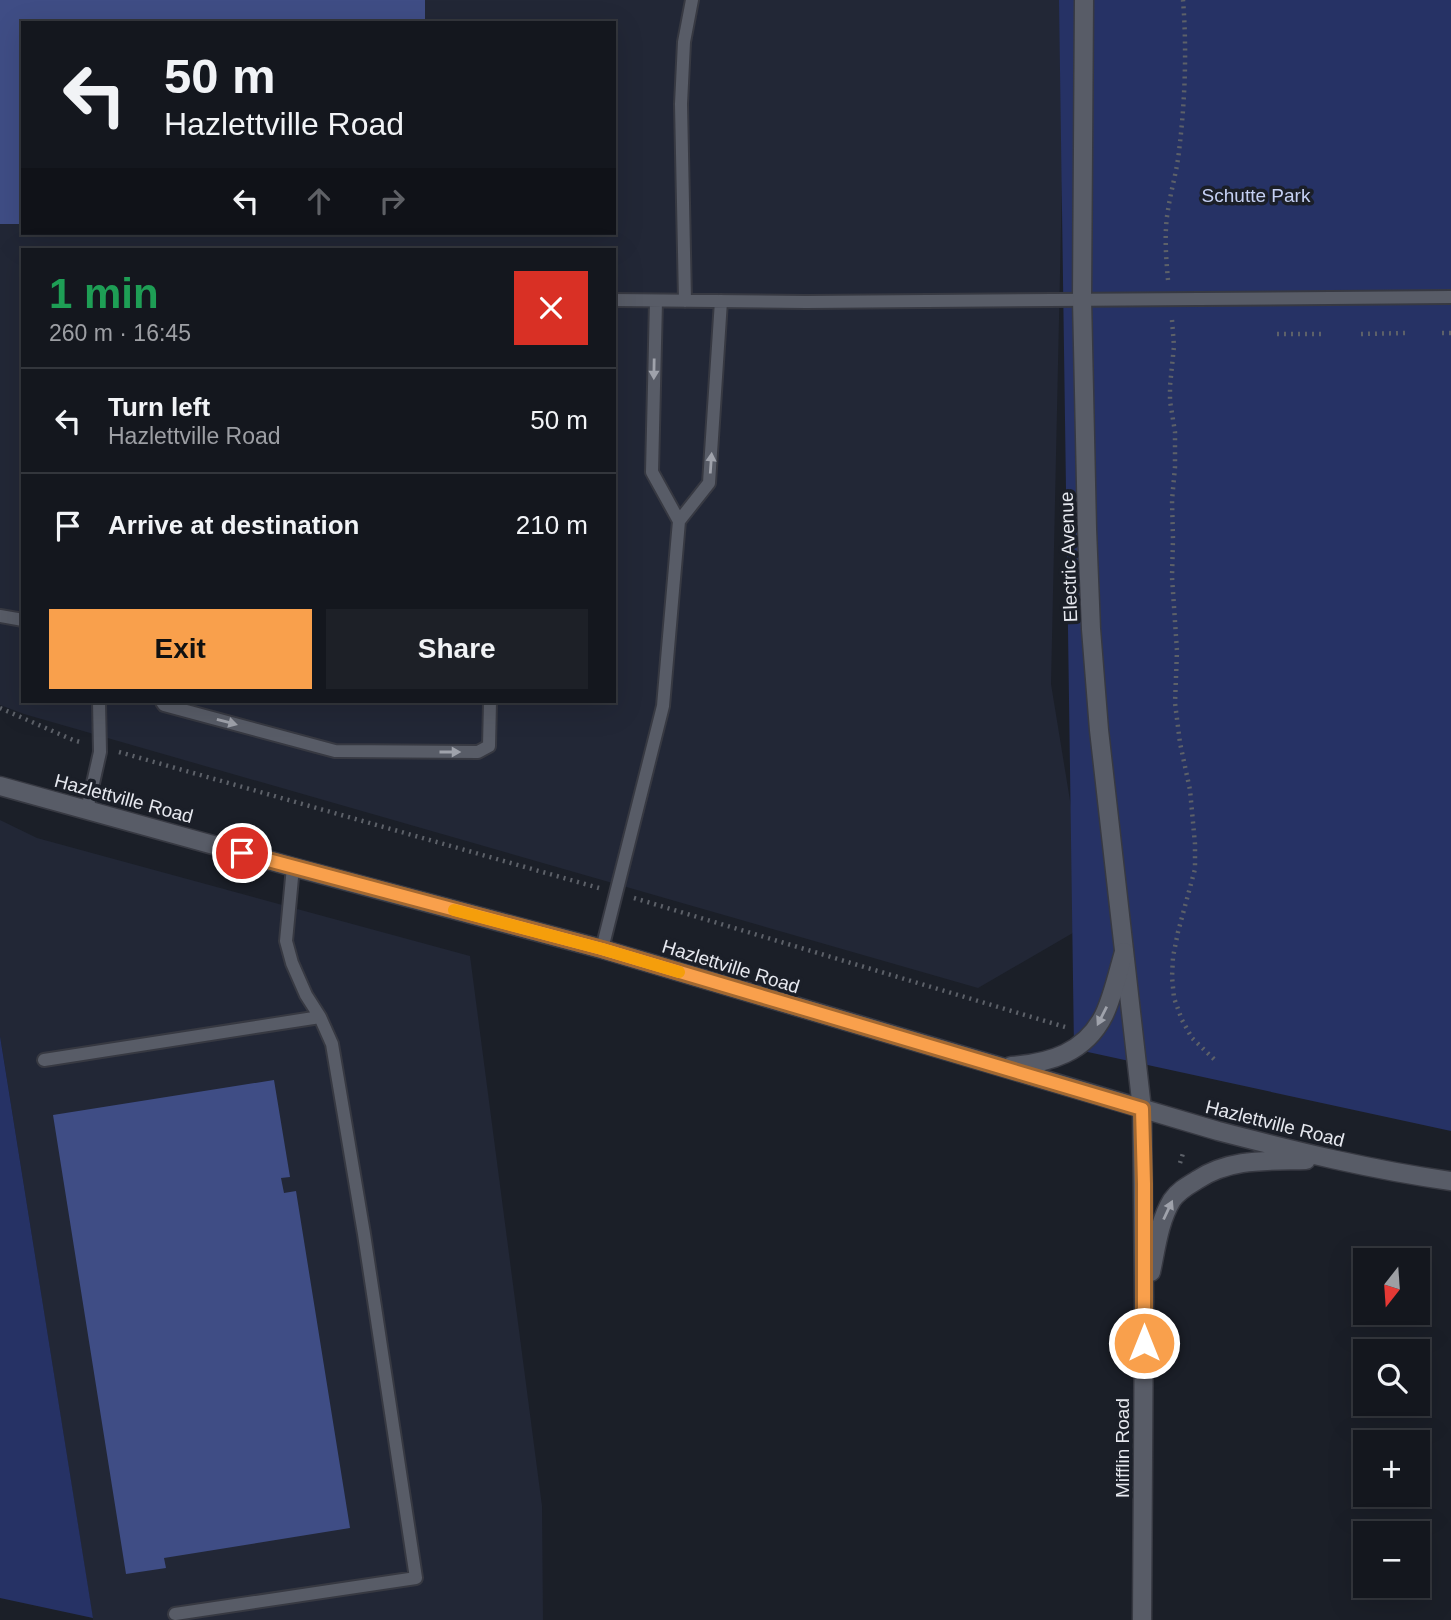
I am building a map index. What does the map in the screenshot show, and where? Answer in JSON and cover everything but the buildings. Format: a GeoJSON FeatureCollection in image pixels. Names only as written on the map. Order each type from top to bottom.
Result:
{"type":"FeatureCollection","features":[{"type":"Feature","properties":{"kind":"main road","name":"Electric Avenue"},"geometry":{"type":"LineString","coordinates":[[1084,0],[1082,299],[1091,629],[1099,730],[1142,1109]]}},
{"type":"Feature","properties":{"kind":"main road","name":"Hazlettville Road"},"geometry":{"type":"LineString","coordinates":[[0,786],[602,949],[1218,1131],[1331,1159],[1411,1176],[1451,1181]]}},
{"type":"Feature","properties":{"kind":"main road"},"geometry":{"type":"LineString","coordinates":[[1001,1067],[1035,1065],[1050,1061],[1083,1042],[1102,1018],[1124,952]]}},
{"type":"Feature","properties":{"kind":"main road","name":"Mifflin Road"},"geometry":{"type":"LineString","coordinates":[[1142,1109],[1142,1620]]}},
{"type":"Feature","properties":{"kind":"main road"},"geometry":{"type":"LineString","coordinates":[[1144,1299],[1164,1218],[1171,1202],[1185,1187],[1215,1169],[1234,1164],[1331,1159]]}},
{"type":"Feature","properties":{"kind":"lane"},"geometry":{"type":"LineString","coordinates":[[685,302],[681,104],[684,43],[692,0]]}},
{"type":"Feature","properties":{"kind":"lane"},"geometry":{"type":"LineString","coordinates":[[616,300],[806,302],[1451,297]]}},
{"type":"Feature","properties":{"kind":"lane"},"geometry":{"type":"LineString","coordinates":[[656,301],[652,472],[679,521]]}},
{"type":"Feature","properties":{"kind":"lane"},"geometry":{"type":"LineString","coordinates":[[602,949],[663,706],[679,521],[709,483],[721,301]]}},
{"type":"Feature","properties":{"kind":"lane"},"geometry":{"type":"LineString","coordinates":[[0,616],[21,620]]}},
{"type":"Feature","properties":{"kind":"lane"},"geometry":{"type":"LineString","coordinates":[[86,810],[100,752],[99,703]]}},
{"type":"Feature","properties":{"kind":"lane"},"geometry":{"type":"LineString","coordinates":[[163,703],[335,751],[465,752],[478,752],[489,746],[490,703]]}},
{"type":"Feature","properties":{"kind":"lane"},"geometry":{"type":"LineString","coordinates":[[175,1615],[416,1578],[332,1044],[306,995],[286,941],[293,867]]}},
{"type":"Feature","properties":{"kind":"lane"},"geometry":{"type":"LineString","coordinates":[[44,1060],[320,1017]]}},
{"type":"Feature","properties":{"kind":"path"},"geometry":{"type":"LineString","coordinates":[[1169,285],[1166,236],[1179,152],[1184,85],[1183,0]]}},
{"type":"Feature","properties":{"kind":"path"},"geometry":{"type":"LineString","coordinates":[[1172,320],[1174,346],[1170,386],[1175,432],[1172,500],[1172,577],[1177,651],[1175,703],[1190,790],[1195,844],[1195,869],[1178,932],[1172,977],[1174,998],[1182,1020],[1192,1038],[1217,1062]]}},
{"type":"Feature","properties":{"kind":"path"},"geometry":{"type":"LineString","coordinates":[[1361,334],[1406,333]]}},
{"type":"Feature","properties":{"kind":"path"},"geometry":{"type":"LineString","coordinates":[[1442,333],[1451,333]]}},
{"type":"Feature","properties":{"kind":"path"},"geometry":{"type":"LineString","coordinates":[[1278,334],[1324,334]]}},
{"type":"Feature","properties":{"kind":"path"},"geometry":{"type":"LineString","coordinates":[[0,708],[73,740],[571,880]]}},
{"type":"Feature","properties":{"kind":"path"},"geometry":{"type":"LineString","coordinates":[[666,908],[1073,1029]]}},
{"type":"Feature","properties":{"kind":"shaded area"},"geometry":{"type":"Polygon","coordinates":[[[0,0],[1066,0],[1051,684],[1090,923],[978,988],[0,705],[0,0]]]}},
{"type":"Feature","properties":{"kind":"shaded area"},"geometry":{"type":"Polygon","coordinates":[[[0,820],[37,838],[470,956],[542,1506],[543,1620],[93,1620],[0,1036],[0,820]]]}},
{"type":"Feature","properties":{"kind":"green space","name":"Schutte Park"},"geometry":{"type":"Polygon","coordinates":[[[1059,0],[1451,0],[1451,1131],[1074,1049],[1059,0]]]}},
{"type":"Feature","properties":{"kind":"green space"},"geometry":{"type":"Polygon","coordinates":[[[0,1036],[93,1618],[0,1598],[0,1036]]]}},
{"type":"Feature","properties":{"kind":"slow traffic"},"geometry":{"type":"LineString","coordinates":[[454,910],[679,972]]}},
{"type":"Feature","properties":{"kind":"route"},"geometry":{"type":"LineString","coordinates":[[242,853],[602,949],[1142,1109],[1144,1343]]}}]}
